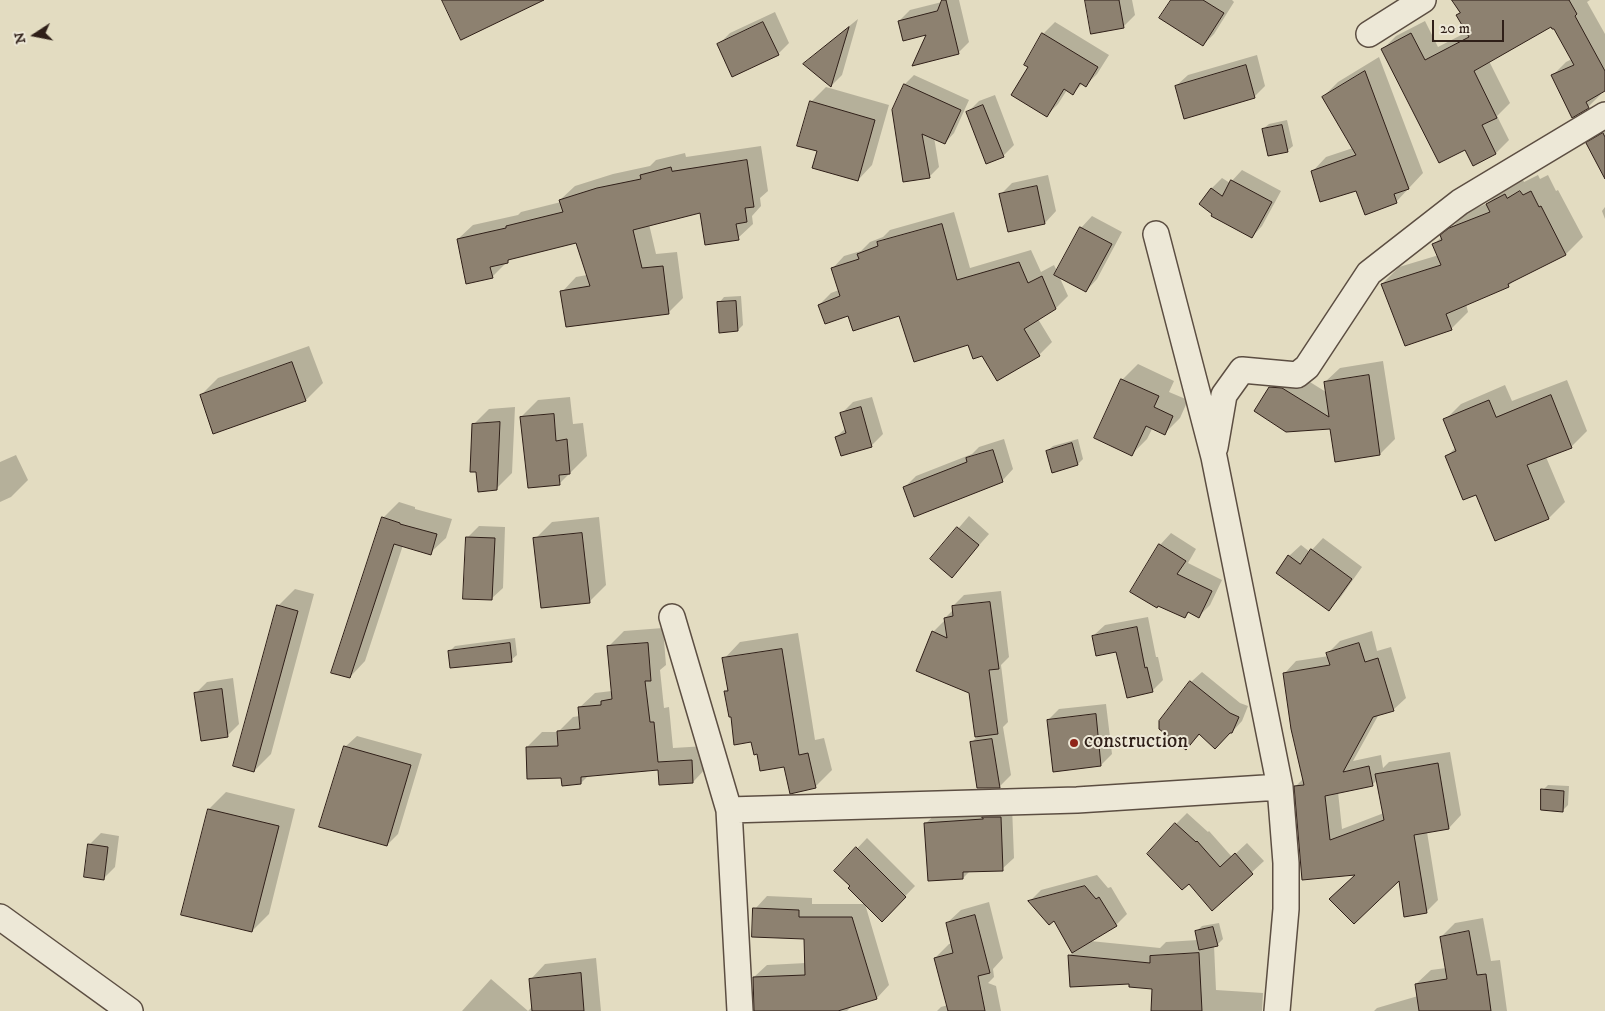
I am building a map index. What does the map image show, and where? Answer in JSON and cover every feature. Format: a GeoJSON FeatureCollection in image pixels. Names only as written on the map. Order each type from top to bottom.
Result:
{"type":"FeatureCollection","features":[{"type":"Feature","properties":{"kind":"street"},"geometry":{"type":"LineString","coordinates":[[1369,34],[1423,0]]}},
{"type":"Feature","properties":{"kind":"street"},"geometry":{"type":"LineString","coordinates":[[1214,457],[1224,395],[1242,370],[1297,375],[1307,367],[1369,273],[1460,202],[1605,115]]}},
{"type":"Feature","properties":{"kind":"street"},"geometry":{"type":"LineString","coordinates":[[1156,234],[1214,457],[1280,787],[1286,863],[1286,909],[1276,1011]]}},
{"type":"Feature","properties":{"kind":"street"},"geometry":{"type":"LineString","coordinates":[[672,617],[729,810],[740,1011]]}},
{"type":"Feature","properties":{"kind":"street"},"geometry":{"type":"LineString","coordinates":[[729,810],[1077,800],[1280,787]]}},
{"type":"Feature","properties":{"kind":"street"},"geometry":{"type":"LineString","coordinates":[[4,928],[130,1011]]}},
{"type":"Feature","properties":{"kind":"building"},"geometry":{"type":"Polygon","coordinates":[[[442,0],[544,0],[461,40],[442,0]]]}},
{"type":"Feature","properties":{"kind":"building"},"geometry":{"type":"Polygon","coordinates":[[[942,0],[946,0],[959,54],[912,66],[926,35],[903,41],[898,21],[937,11],[942,0]]]}},
{"type":"Feature","properties":{"kind":"building"},"geometry":{"type":"Polygon","coordinates":[[[1085,0],[1119,0],[1124,28],[1091,34],[1085,0]]]}},
{"type":"Feature","properties":{"kind":"building"},"geometry":{"type":"Polygon","coordinates":[[[1171,0],[1203,0],[1224,13],[1203,46],[1159,18],[1171,0]]]}},
{"type":"Feature","properties":{"kind":"building"},"geometry":{"type":"Polygon","coordinates":[[[1452,0],[1569,0],[1577,14],[1575,16],[1605,71],[1605,91],[1586,102],[1589,108],[1572,118],[1551,75],[1574,65],[1554,29],[1551,27],[1474,71],[1497,118],[1482,125],[1496,154],[1473,166],[1465,150],[1439,163],[1381,49],[1411,33],[1425,60],[1469,37],[1456,15],[1460,13],[1452,0]]]}},
{"type":"Feature","properties":{"kind":"building"},"geometry":{"type":"Polygon","coordinates":[[[763,22],[779,55],[732,77],[717,44],[763,22]]]}},
{"type":"Feature","properties":{"kind":"building"},"geometry":{"type":"Polygon","coordinates":[[[849,27],[831,87],[803,64],[849,27]]]}},
{"type":"Feature","properties":{"kind":"building"},"geometry":{"type":"Polygon","coordinates":[[[1042,33],[1098,67],[1086,87],[1080,83],[1073,95],[1064,89],[1047,117],[1011,95],[1028,67],[1024,65],[1042,33]]]}},
{"type":"Feature","properties":{"kind":"building"},"geometry":{"type":"Polygon","coordinates":[[[1246,65],[1255,98],[1184,119],[1175,86],[1246,65]]]}},
{"type":"Feature","properties":{"kind":"building"},"geometry":{"type":"Polygon","coordinates":[[[1365,71],[1409,189],[1394,194],[1397,203],[1365,215],[1356,191],[1320,202],[1311,171],[1356,155],[1322,97],[1365,71]]]}},
{"type":"Feature","properties":{"kind":"building"},"geometry":{"type":"Polygon","coordinates":[[[904,84],[961,110],[945,144],[922,134],[930,178],[903,182],[892,110],[904,84]]]}},
{"type":"Feature","properties":{"kind":"building"},"geometry":{"type":"Polygon","coordinates":[[[810,101],[875,120],[858,181],[812,168],[817,151],[797,146],[810,101]]]}},
{"type":"Feature","properties":{"kind":"building"},"geometry":{"type":"Polygon","coordinates":[[[983,105],[1004,157],[986,164],[966,112],[983,105]]]}},
{"type":"Feature","properties":{"kind":"building"},"geometry":{"type":"Polygon","coordinates":[[[1282,125],[1288,152],[1268,156],[1262,129],[1282,125]]]}},
{"type":"Feature","properties":{"kind":"building"},"geometry":{"type":"Polygon","coordinates":[[[1603,133],[1605,137],[1605,179],[1586,143],[1603,133]]]}},
{"type":"Feature","properties":{"kind":"building"},"geometry":{"type":"Polygon","coordinates":[[[747,160],[754,207],[745,208],[747,222],[736,224],[739,240],[705,245],[700,213],[633,230],[642,268],[663,266],[669,314],[566,327],[560,291],[590,286],[576,243],[508,260],[508,263],[490,267],[493,278],[466,284],[457,239],[563,212],[559,200],[597,188],[641,179],[640,175],[671,167],[672,171],[747,160]]]}},
{"type":"Feature","properties":{"kind":"building"},"geometry":{"type":"Polygon","coordinates":[[[1231,180],[1272,202],[1252,238],[1211,216],[1212,214],[1199,204],[1211,188],[1222,196],[1231,180]]]}},
{"type":"Feature","properties":{"kind":"building"},"geometry":{"type":"Polygon","coordinates":[[[1037,186],[1045,224],[1008,232],[999,194],[1037,186]]]}},
{"type":"Feature","properties":{"kind":"building"},"geometry":{"type":"Polygon","coordinates":[[[1520,191],[1523,195],[1531,191],[1539,207],[1541,206],[1566,255],[1508,284],[1509,287],[1446,314],[1452,330],[1405,346],[1381,284],[1441,265],[1432,244],[1442,240],[1440,235],[1449,228],[1490,212],[1486,204],[1505,194],[1507,198],[1520,191]]]}},
{"type":"Feature","properties":{"kind":"building"},"geometry":{"type":"Polygon","coordinates":[[[942,224],[957,280],[1019,262],[1028,283],[1042,276],[1056,309],[1024,329],[1040,356],[997,381],[982,356],[973,359],[968,345],[914,362],[899,316],[853,331],[848,316],[825,324],[818,305],[840,296],[831,268],[859,259],[857,254],[878,246],[877,242],[942,224]]]}},
{"type":"Feature","properties":{"kind":"building"},"geometry":{"type":"Polygon","coordinates":[[[1080,227],[1112,244],[1086,292],[1054,275],[1080,227]]]}},
{"type":"Feature","properties":{"kind":"building"},"geometry":{"type":"Polygon","coordinates":[[[736,301],[738,331],[719,333],[717,302],[736,301]]]}},
{"type":"Feature","properties":{"kind":"building"},"geometry":{"type":"Polygon","coordinates":[[[292,362],[306,401],[213,434],[200,395],[292,362]]]}},
{"type":"Feature","properties":{"kind":"building"},"geometry":{"type":"Polygon","coordinates":[[[1369,375],[1380,455],[1335,462],[1330,429],[1286,432],[1254,411],[1269,387],[1282,388],[1329,417],[1324,382],[1369,375]]]}},
{"type":"Feature","properties":{"kind":"building"},"geometry":{"type":"Polygon","coordinates":[[[1121,379],[1159,396],[1154,407],[1173,416],[1165,435],[1146,426],[1132,456],[1094,438],[1121,379]]]}},
{"type":"Feature","properties":{"kind":"building"},"geometry":{"type":"Polygon","coordinates":[[[1551,395],[1572,448],[1527,465],[1549,519],[1495,541],[1476,495],[1463,500],[1445,456],[1456,451],[1443,419],[1489,400],[1496,417],[1551,395]]]}},
{"type":"Feature","properties":{"kind":"building"},"geometry":{"type":"Polygon","coordinates":[[[861,407],[872,447],[841,456],[835,437],[846,433],[840,413],[861,407]]]}},
{"type":"Feature","properties":{"kind":"building"},"geometry":{"type":"Polygon","coordinates":[[[554,414],[556,441],[567,439],[570,474],[559,475],[560,485],[528,488],[520,417],[554,414]]]}},
{"type":"Feature","properties":{"kind":"building"},"geometry":{"type":"Polygon","coordinates":[[[500,422],[497,490],[478,492],[476,472],[470,472],[472,424],[500,422]]]}},
{"type":"Feature","properties":{"kind":"building"},"geometry":{"type":"Polygon","coordinates":[[[1072,443],[1078,465],[1052,473],[1046,451],[1072,443]]]}},
{"type":"Feature","properties":{"kind":"building"},"geometry":{"type":"Polygon","coordinates":[[[993,450],[1003,482],[914,517],[903,487],[967,462],[966,458],[993,450]]]}},
{"type":"Feature","properties":{"kind":"building"},"geometry":{"type":"Polygon","coordinates":[[[382,517],[437,534],[431,555],[394,544],[350,678],[331,673],[382,517]]]}},
{"type":"Feature","properties":{"kind":"building"},"geometry":{"type":"Polygon","coordinates":[[[957,527],[979,545],[952,578],[930,559],[957,527]]]}},
{"type":"Feature","properties":{"kind":"building"},"geometry":{"type":"Polygon","coordinates":[[[582,533],[590,603],[541,608],[533,538],[582,533]]]}},
{"type":"Feature","properties":{"kind":"building"},"geometry":{"type":"Polygon","coordinates":[[[466,537],[495,538],[492,600],[463,599],[466,537]]]}},
{"type":"Feature","properties":{"kind":"building"},"geometry":{"type":"Polygon","coordinates":[[[1159,544],[1186,561],[1177,574],[1212,591],[1199,618],[1188,612],[1185,618],[1158,606],[1157,608],[1130,592],[1159,544]]]}},
{"type":"Feature","properties":{"kind":"building"},"geometry":{"type":"Polygon","coordinates":[[[1311,549],[1352,579],[1329,611],[1276,573],[1288,555],[1300,564],[1311,549]]]}},
{"type":"Feature","properties":{"kind":"building"},"geometry":{"type":"Polygon","coordinates":[[[990,602],[999,669],[989,670],[998,734],[975,737],[969,693],[916,671],[932,631],[947,638],[944,618],[953,616],[952,606],[990,602]]]}},
{"type":"Feature","properties":{"kind":"building"},"geometry":{"type":"Polygon","coordinates":[[[277,605],[298,611],[254,772],[233,766],[277,605]]]}},
{"type":"Feature","properties":{"kind":"building"},"geometry":{"type":"Polygon","coordinates":[[[1137,627],[1145,668],[1147,667],[1153,692],[1127,698],[1116,652],[1096,656],[1092,636],[1137,627]]]}},
{"type":"Feature","properties":{"kind":"building"},"geometry":{"type":"Polygon","coordinates":[[[510,643],[512,662],[450,668],[448,651],[510,643]]]}},
{"type":"Feature","properties":{"kind":"building"},"geometry":{"type":"Polygon","coordinates":[[[648,643],[651,681],[645,681],[650,722],[654,722],[658,762],[692,760],[693,783],[659,785],[658,770],[581,777],[581,784],[562,786],[561,778],[527,779],[526,747],[558,746],[557,731],[580,729],[578,707],[601,705],[601,701],[612,699],[607,646],[648,643]]]}},
{"type":"Feature","properties":{"kind":"building"},"geometry":{"type":"Polygon","coordinates":[[[1359,643],[1365,662],[1378,658],[1394,711],[1373,717],[1343,772],[1369,766],[1373,786],[1325,796],[1330,840],[1384,820],[1375,774],[1438,763],[1449,829],[1414,835],[1427,913],[1404,917],[1399,881],[1354,924],[1329,899],[1355,875],[1302,880],[1294,786],[1304,785],[1291,729],[1283,673],[1330,665],[1326,653],[1359,643]]]}},
{"type":"Feature","properties":{"kind":"building"},"geometry":{"type":"Polygon","coordinates":[[[782,649],[799,755],[808,753],[816,788],[790,794],[784,767],[760,771],[757,754],[754,755],[751,742],[734,745],[731,717],[729,717],[724,691],[728,691],[722,658],[782,649]]]}},
{"type":"Feature","properties":{"kind":"building"},"geometry":{"type":"Polygon","coordinates":[[[1190,681],[1230,713],[1239,717],[1232,733],[1215,749],[1199,734],[1186,750],[1159,729],[1159,721],[1190,681]]]}},
{"type":"Feature","properties":{"kind":"building"},"geometry":{"type":"Polygon","coordinates":[[[222,689],[228,737],[201,741],[194,693],[222,689]]]}},
{"type":"Feature","properties":{"kind":"building","name":"construction"},"geometry":{"type":"Polygon","coordinates":[[[1096,714],[1101,766],[1053,772],[1047,720],[1096,714]]]}},
{"type":"Feature","properties":{"kind":"building"},"geometry":{"type":"Polygon","coordinates":[[[992,739],[1000,788],[977,788],[970,742],[992,739]]]}},
{"type":"Feature","properties":{"kind":"building"},"geometry":{"type":"Polygon","coordinates":[[[344,746],[411,765],[387,846],[319,827],[344,746]]]}},
{"type":"Feature","properties":{"kind":"building"},"geometry":{"type":"Polygon","coordinates":[[[1541,789],[1564,791],[1563,812],[1541,810],[1541,789]]]}},
{"type":"Feature","properties":{"kind":"building"},"geometry":{"type":"Polygon","coordinates":[[[208,809],[279,826],[252,932],[181,915],[208,809]]]}},
{"type":"Feature","properties":{"kind":"building"},"geometry":{"type":"Polygon","coordinates":[[[982,817],[1001,817],[1003,871],[963,872],[963,879],[928,881],[924,823],[983,819],[982,817]]]}},
{"type":"Feature","properties":{"kind":"building"},"geometry":{"type":"Polygon","coordinates":[[[1175,823],[1197,841],[1220,867],[1235,853],[1253,874],[1212,911],[1189,884],[1182,890],[1147,854],[1175,823]]]}},
{"type":"Feature","properties":{"kind":"building"},"geometry":{"type":"Polygon","coordinates":[[[88,844],[108,847],[104,880],[84,877],[88,844]]]}},
{"type":"Feature","properties":{"kind":"building"},"geometry":{"type":"Polygon","coordinates":[[[856,847],[906,897],[882,922],[834,871],[856,847]]]}},
{"type":"Feature","properties":{"kind":"building"},"geometry":{"type":"Polygon","coordinates":[[[1085,886],[1096,899],[1099,897],[1117,926],[1072,953],[1054,921],[1049,925],[1028,901],[1085,886]]]}},
{"type":"Feature","properties":{"kind":"building"},"geometry":{"type":"Polygon","coordinates":[[[753,908],[799,910],[799,917],[852,917],[877,999],[838,1011],[754,1011],[753,977],[805,975],[804,939],[752,937],[753,908]]]}},
{"type":"Feature","properties":{"kind":"building"},"geometry":{"type":"Polygon","coordinates":[[[975,915],[990,973],[978,976],[985,1011],[948,1011],[934,958],[953,953],[946,923],[975,915]]]}},
{"type":"Feature","properties":{"kind":"building"},"geometry":{"type":"Polygon","coordinates":[[[1213,927],[1218,946],[1199,950],[1195,931],[1213,927]]]}},
{"type":"Feature","properties":{"kind":"building"},"geometry":{"type":"Polygon","coordinates":[[[1469,931],[1477,975],[1486,974],[1491,1011],[1419,1011],[1415,984],[1447,979],[1440,937],[1469,931]]]}},
{"type":"Feature","properties":{"kind":"building"},"geometry":{"type":"Polygon","coordinates":[[[1199,953],[1202,1011],[1151,1011],[1152,989],[1129,987],[1129,984],[1070,987],[1068,955],[1150,963],[1150,956],[1199,953]]]}},
{"type":"Feature","properties":{"kind":"building"},"geometry":{"type":"Polygon","coordinates":[[[581,973],[584,1011],[532,1011],[529,979],[581,973]]]}},
{"type":"Feature","properties":{"kind":"place","name":"construction"},"geometry":{"type":"Point","coordinates":[1074,743]}}]}
